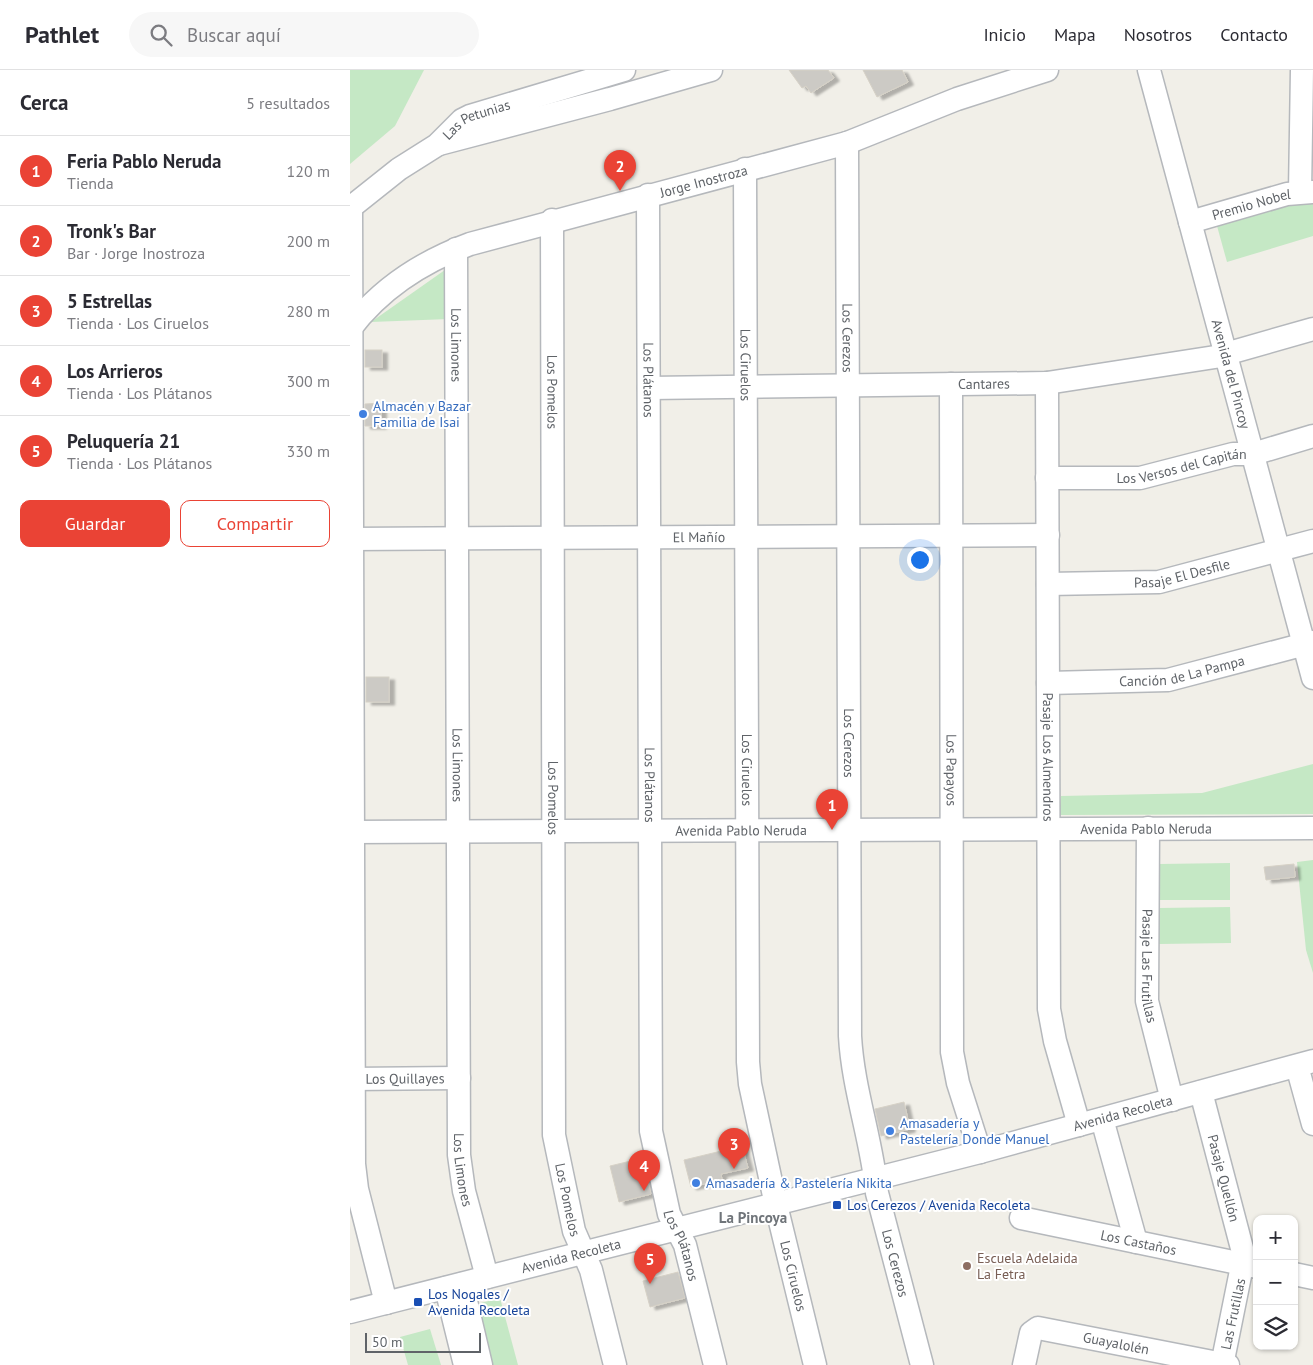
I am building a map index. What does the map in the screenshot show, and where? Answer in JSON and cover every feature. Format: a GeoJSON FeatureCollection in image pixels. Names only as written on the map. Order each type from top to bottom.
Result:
{"type":"FeatureCollection","features":[{"type":"Feature","properties":{"kind":"street","name":"Las Petunias"},"geometry":{"type":"LineString","coordinates":[[350,208],[399,170],[437,145],[462,120],[470,116],[584,84],[624,70]]}},
{"type":"Feature","properties":{"kind":"street"},"geometry":{"type":"LineString","coordinates":[[437,145],[710,70]]}},
{"type":"Feature","properties":{"kind":"street","name":"Jorge Inostroza"},"geometry":{"type":"LineString","coordinates":[[351,328],[393,286],[423,266],[456,249],[552,220],[847,143],[971,94],[1047,70]]}},
{"type":"Feature","properties":{"kind":"street","name":"Avenida del Pincoy"},"geometry":{"type":"LineString","coordinates":[[1149,70],[1279,550],[1309,643],[1313,678]]}},
{"type":"Feature","properties":{"kind":"street"},"geometry":{"type":"LineString","coordinates":[[1302,70],[1306,192]]}},
{"type":"Feature","properties":{"kind":"street","name":"Los Cerezos"},"geometry":{"type":"LineString","coordinates":[[847,143],[851,1052],[855,1084],[876,1179],[877,1193],[922,1365]]}},
{"type":"Feature","properties":{"kind":"street","name":"Los Ciruelos"},"geometry":{"type":"LineString","coordinates":[[745,169],[749,1069],[776,1205],[816,1365]]}},
{"type":"Feature","properties":{"kind":"street","name":"Premio Nobel"},"geometry":{"type":"LineString","coordinates":[[1190,222],[1306,192]]}},
{"type":"Feature","properties":{"kind":"street","name":"Los Plátanos"},"geometry":{"type":"LineString","coordinates":[[648,195],[651,1131],[670,1214],[685,1245],[715,1365]]}},
{"type":"Feature","properties":{"kind":"street"},"geometry":{"type":"LineString","coordinates":[[350,208],[352,1079],[354,1164],[357,1189],[386,1303]]}},
{"type":"Feature","properties":{"kind":"street","name":"Los Pomelos"},"geometry":{"type":"LineString","coordinates":[[552,220],[554,1136],[574,1231],[591,1270],[615,1365]]}},
{"type":"Feature","properties":{"kind":"street","name":"Los Limones"},"geometry":{"type":"LineString","coordinates":[[456,249],[461,1174],[487,1277]]}},
{"type":"Feature","properties":{"kind":"street","name":"Cantares"},"geometry":{"type":"LineString","coordinates":[[649,388],[1047,383],[1226,354],[1313,329]]}},
{"type":"Feature","properties":{"kind":"street","name":"Pasaje Los Almendros"},"geometry":{"type":"LineString","coordinates":[[1047,383],[1048,1009],[1079,1126]]}},
{"type":"Feature","properties":{"kind":"street","name":"Los Papayos"},"geometry":{"type":"LineString","coordinates":[[951,384],[952,1052],[958,1083],[980,1152]]}},
{"type":"Feature","properties":{"kind":"street","name":"Los Versos del Capitán"},"geometry":{"type":"LineString","coordinates":[[1047,478],[1140,478],[1233,454],[1253,454],[1313,436]]}},
{"type":"Feature","properties":{"kind":"street","name":"El Mañío"},"geometry":{"type":"LineString","coordinates":[[351,539],[1048,535]]}},
{"type":"Feature","properties":{"kind":"street","name":"Pasaje El Desfile"},"geometry":{"type":"LineString","coordinates":[[1048,584],[1159,582],[1313,541]]}},
{"type":"Feature","properties":{"kind":"street","name":"Canción de La Pampa"},"geometry":{"type":"LineString","coordinates":[[1048,683],[1168,680],[1309,643]]}},
{"type":"Feature","properties":{"kind":"street","name":"Pasaje Las Frutillas"},"geometry":{"type":"LineString","coordinates":[[1148,828],[1147,1001],[1172,1100]]}},
{"type":"Feature","properties":{"kind":"street","name":"Avenida Pablo Neruda"},"geometry":{"type":"LineString","coordinates":[[352,832],[1313,828]]}},
{"type":"Feature","properties":{"kind":"street"},"geometry":{"type":"LineString","coordinates":[[1305,1064],[1313,1124]]}},
{"type":"Feature","properties":{"kind":"street","name":"Avenida Recoleta"},"geometry":{"type":"LineString","coordinates":[[350,1312],[776,1205],[1079,1126],[1305,1064]]}},
{"type":"Feature","properties":{"kind":"street","name":"Los Quillayes"},"geometry":{"type":"LineString","coordinates":[[352,1079],[459,1078]]}},
{"type":"Feature","properties":{"kind":"street","name":"Pasaje Quellón"},"geometry":{"type":"LineString","coordinates":[[1201,1092],[1242,1246],[1250,1265]]}},
{"type":"Feature","properties":{"kind":"street"},"geometry":{"type":"LineString","coordinates":[[1102,1119],[1136,1242]]}},
{"type":"Feature","properties":{"kind":"street","name":"Los Castaños"},"geometry":{"type":"LineString","coordinates":[[1021,1218],[1250,1265]]}},
{"type":"Feature","properties":{"kind":"street","name":"Las Frutillas"},"geometry":{"type":"LineString","coordinates":[[1224,1365],[1250,1265]]}},
{"type":"Feature","properties":{"kind":"street"},"geometry":{"type":"LineString","coordinates":[[1298,1275],[1313,1278]]}},
{"type":"Feature","properties":{"kind":"street"},"geometry":{"type":"LineString","coordinates":[[454,1286],[465,1365]]}},
{"type":"Feature","properties":{"kind":"street"},"geometry":{"type":"LineString","coordinates":[[454,1286],[481,1365]]}},
{"type":"Feature","properties":{"kind":"street","name":"Guayalolén"},"geometry":{"type":"LineString","coordinates":[[1024,1365],[1031,1333],[1035,1329],[1126,1355],[1224,1365]]}},
{"type":"Feature","properties":{"kind":"green space"},"geometry":{"type":"Polygon","coordinates":[[[350,70],[424,70],[395,126],[350,164],[350,70]]]}},
{"type":"Feature","properties":{"kind":"green space"},"geometry":{"type":"Polygon","coordinates":[[[1301,202],[1313,202],[1313,236],[1227,262],[1217,226],[1301,202]]]}},
{"type":"Feature","properties":{"kind":"green space"},"geometry":{"type":"Polygon","coordinates":[[[452,265],[449,319],[371,322],[452,265]]]}},
{"type":"Feature","properties":{"kind":"green space"},"geometry":{"type":"Polygon","coordinates":[[[1313,764],[1313,814],[1059,815],[1061,796],[1202,793],[1313,764]]]}},
{"type":"Feature","properties":{"kind":"green space"},"geometry":{"type":"Polygon","coordinates":[[[1313,860],[1313,973],[1306,950],[1297,862],[1313,860]]]}},
{"type":"Feature","properties":{"kind":"green space"},"geometry":{"type":"Polygon","coordinates":[[[1230,863],[1230,900],[1159,900],[1159,864],[1230,863]]]}},
{"type":"Feature","properties":{"kind":"green space"},"geometry":{"type":"Polygon","coordinates":[[[1230,907],[1231,943],[1159,944],[1159,908],[1230,907]]]}},
{"type":"Feature","properties":{"kind":"green space"},"geometry":{"type":"Polygon","coordinates":[[[500,1298],[518,1365],[488,1365],[473,1305],[500,1298]]]}},
{"type":"Feature","properties":{"kind":"green space"},"geometry":{"type":"Polygon","coordinates":[[[430,1329],[441,1365],[408,1365],[400,1337],[430,1329]]]}},
{"type":"Feature","properties":{"kind":"building"},"geometry":{"type":"Polygon","coordinates":[[[789,70],[828,70],[834,78],[811,93],[806,86],[802,88],[789,70]]]}},
{"type":"Feature","properties":{"kind":"building"},"geometry":{"type":"Polygon","coordinates":[[[863,70],[902,70],[908,82],[877,97],[863,70]]]}},
{"type":"Feature","properties":{"kind":"building"},"geometry":{"type":"Polygon","coordinates":[[[365,350],[382,350],[382,367],[365,367],[365,350]]]}},
{"type":"Feature","properties":{"kind":"building"},"geometry":{"type":"Polygon","coordinates":[[[381,403],[381,426],[365,426],[365,404],[381,403]]]}},
{"type":"Feature","properties":{"kind":"building"},"geometry":{"type":"Polygon","coordinates":[[[366,677],[389,677],[389,702],[366,702],[366,677]]]}},
{"type":"Feature","properties":{"kind":"building"},"geometry":{"type":"Polygon","coordinates":[[[1294,864],[1295,877],[1266,880],[1264,867],[1294,864]]]}},
{"type":"Feature","properties":{"kind":"building"},"geometry":{"type":"Polygon","coordinates":[[[904,1102],[910,1129],[881,1136],[875,1109],[904,1102]]]}},
{"type":"Feature","properties":{"kind":"building"},"geometry":{"type":"Polygon","coordinates":[[[742,1146],[748,1168],[721,1174],[722,1180],[691,1187],[684,1160],[742,1146]]]}},
{"type":"Feature","properties":{"kind":"building"},"geometry":{"type":"Polygon","coordinates":[[[643,1158],[651,1194],[619,1202],[610,1166],[643,1158]]]}},
{"type":"Feature","properties":{"kind":"building"},"geometry":{"type":"Polygon","coordinates":[[[678,1272],[685,1298],[650,1307],[643,1281],[678,1272]]]}},
{"type":"Feature","properties":{"kind":"place","name":"Tronk's Bar"},"geometry":{"type":"Point","coordinates":[620,191]}},
{"type":"Feature","properties":{"kind":"place","name":"Almacén y Bazar Familia de Isai"},"geometry":{"type":"Point","coordinates":[363,414]}},
{"type":"Feature","properties":{"kind":"place","name":"Feria Pablo Neruda"},"geometry":{"type":"Point","coordinates":[832,830]}},
{"type":"Feature","properties":{"kind":"place","name":"Amasadería y Pastelería Donde Manuel"},"geometry":{"type":"Point","coordinates":[890,1131]}},
{"type":"Feature","properties":{"kind":"place","name":"5 Estrellas"},"geometry":{"type":"Point","coordinates":[734,1169]}},
{"type":"Feature","properties":{"kind":"place","name":"Amasadería & Pastelería Nikita"},"geometry":{"type":"Point","coordinates":[696,1183]}},
{"type":"Feature","properties":{"kind":"place","name":"Los Arrieros"},"geometry":{"type":"Point","coordinates":[644,1191]}},
{"type":"Feature","properties":{"kind":"place","name":"Los Cerezos / Avenida Recoleta"},"geometry":{"type":"Point","coordinates":[837,1205]}},
{"type":"Feature","properties":{"kind":"place","name":"Escuela Adelaida La Fetra"},"geometry":{"type":"Point","coordinates":[967,1266]}},
{"type":"Feature","properties":{"kind":"place","name":"Peluquería 21"},"geometry":{"type":"Point","coordinates":[650,1284]}},
{"type":"Feature","properties":{"kind":"place","name":"Los Nogales / Avenida Recoleta"},"geometry":{"type":"Point","coordinates":[418,1302]}},
{"type":"Feature","properties":{"kind":"district","name":"La Pincoya"},"geometry":{"type":"Point","coordinates":[753,1217]}}]}
